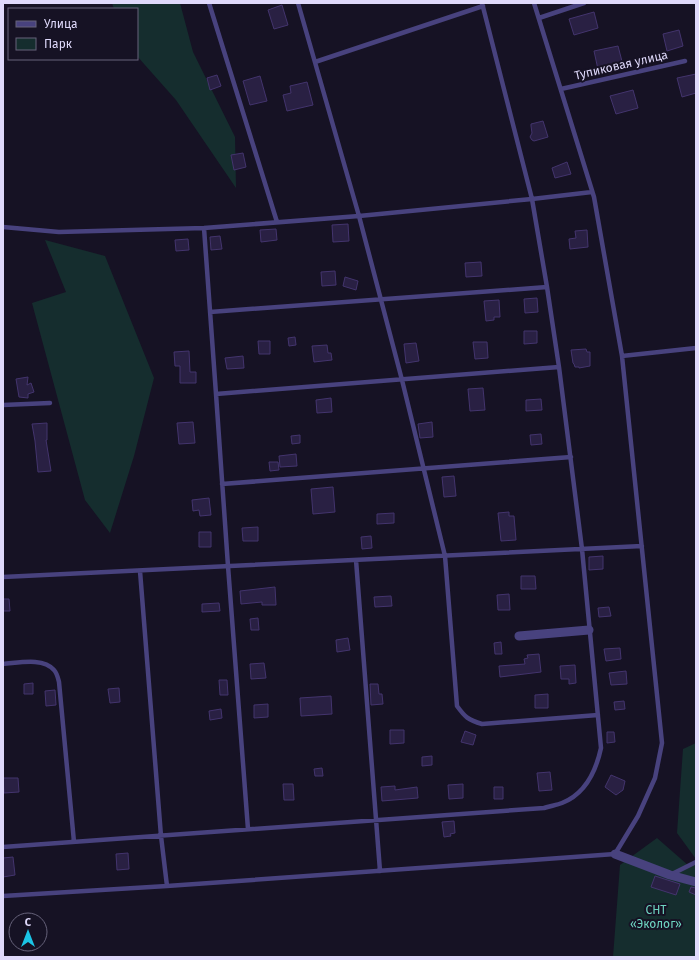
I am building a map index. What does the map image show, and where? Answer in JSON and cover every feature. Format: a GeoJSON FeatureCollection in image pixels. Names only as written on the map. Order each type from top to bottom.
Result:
{"type":"FeatureCollection","features":[{"type":"Feature","properties":{"kind":"street"},"geometry":{"type":"LineString","coordinates":[[518,636],[590,630]]}},
{"type":"Feature","properties":{"kind":"street"},"geometry":{"type":"LineString","coordinates":[[615,854],[670,875],[696,882]]}},
{"type":"Feature","properties":{"kind":"lane"},"geometry":{"type":"LineString","coordinates":[[209,3],[277,222]]}},
{"type":"Feature","properties":{"kind":"lane"},"geometry":{"type":"LineString","coordinates":[[298,3],[381,298],[445,556],[456,706],[464,716],[471,721],[482,724],[598,715]]}},
{"type":"Feature","properties":{"kind":"lane"},"geometry":{"type":"LineString","coordinates":[[3,896],[167,886],[615,854],[638,816],[656,778],[662,743],[622,356],[592,192],[534,3]]}},
{"type":"Feature","properties":{"kind":"lane"},"geometry":{"type":"LineString","coordinates":[[539,18],[584,3]]}},
{"type":"Feature","properties":{"kind":"lane"},"geometry":{"type":"LineString","coordinates":[[3,847],[544,808],[562,803],[578,794],[591,777],[598,763],[601,748],[582,549],[559,367],[547,287],[532,200],[482,5],[315,62]]}},
{"type":"Feature","properties":{"kind":"lane","name":"Тупиковая улица"},"geometry":{"type":"LineString","coordinates":[[561,89],[686,61]]}},
{"type":"Feature","properties":{"kind":"lane"},"geometry":{"type":"LineString","coordinates":[[3,227],[59,232],[204,228],[359,216],[532,200],[592,192]]}},
{"type":"Feature","properties":{"kind":"lane"},"geometry":{"type":"LineString","coordinates":[[204,228],[248,829]]}},
{"type":"Feature","properties":{"kind":"lane"},"geometry":{"type":"LineString","coordinates":[[210,312],[381,298],[547,287]]}},
{"type":"Feature","properties":{"kind":"lane"},"geometry":{"type":"LineString","coordinates":[[622,356],[696,348]]}},
{"type":"Feature","properties":{"kind":"lane"},"geometry":{"type":"LineString","coordinates":[[216,394],[559,367]]}},
{"type":"Feature","properties":{"kind":"lane"},"geometry":{"type":"LineString","coordinates":[[3,405],[50,403]]}},
{"type":"Feature","properties":{"kind":"lane"},"geometry":{"type":"LineString","coordinates":[[222,484],[571,457]]}},
{"type":"Feature","properties":{"kind":"lane"},"geometry":{"type":"LineString","coordinates":[[3,577],[642,546]]}},
{"type":"Feature","properties":{"kind":"lane"},"geometry":{"type":"LineString","coordinates":[[356,560],[380,871]]}},
{"type":"Feature","properties":{"kind":"lane"},"geometry":{"type":"LineString","coordinates":[[140,571],[167,886]]}},
{"type":"Feature","properties":{"kind":"lane"},"geometry":{"type":"LineString","coordinates":[[3,664],[39,662],[48,664],[55,671],[57,676],[59,682],[74,842]]}},
{"type":"Feature","properties":{"kind":"lane"},"geometry":{"type":"LineString","coordinates":[[670,875],[696,862]]}},
{"type":"Feature","properties":{"kind":"green space"},"geometry":{"type":"Polygon","coordinates":[[[112,3],[180,3],[193,52],[235,137],[236,188],[176,100],[138,57],[138,8],[114,8],[112,3]]]}},
{"type":"Feature","properties":{"kind":"green space"},"geometry":{"type":"Polygon","coordinates":[[[45,240],[105,256],[154,378],[134,456],[110,533],[85,500],[32,303],[66,292],[45,240]]]}},
{"type":"Feature","properties":{"kind":"green space"},"geometry":{"type":"Polygon","coordinates":[[[696,743],[696,859],[677,833],[683,749],[696,743]]]}},
{"type":"Feature","properties":{"kind":"green space","name":"СНТ «Эколог»"},"geometry":{"type":"Polygon","coordinates":[[[657,838],[689,866],[696,861],[696,957],[613,957],[620,865],[657,838]]]}},
{"type":"Feature","properties":{"kind":"building"},"geometry":{"type":"Polygon","coordinates":[[[282,5],[288,25],[274,29],[268,10],[282,5]]]}},
{"type":"Feature","properties":{"kind":"building"},"geometry":{"type":"Polygon","coordinates":[[[594,12],[598,28],[574,35],[569,19],[594,12]]]}},
{"type":"Feature","properties":{"kind":"building"},"geometry":{"type":"Polygon","coordinates":[[[679,30],[683,46],[667,51],[663,34],[679,30]]]}},
{"type":"Feature","properties":{"kind":"building"},"geometry":{"type":"Polygon","coordinates":[[[618,46],[624,69],[599,74],[594,51],[618,46]]]}},
{"type":"Feature","properties":{"kind":"building"},"geometry":{"type":"Polygon","coordinates":[[[696,74],[696,93],[682,97],[677,78],[696,74]]]}},
{"type":"Feature","properties":{"kind":"building"},"geometry":{"type":"Polygon","coordinates":[[[217,75],[221,86],[210,90],[207,78],[217,75]]]}},
{"type":"Feature","properties":{"kind":"building"},"geometry":{"type":"Polygon","coordinates":[[[260,76],[267,101],[250,105],[243,81],[260,76]]]}},
{"type":"Feature","properties":{"kind":"building"},"geometry":{"type":"Polygon","coordinates":[[[307,82],[313,105],[287,111],[283,95],[291,93],[290,86],[307,82]]]}},
{"type":"Feature","properties":{"kind":"building"},"geometry":{"type":"Polygon","coordinates":[[[633,90],[638,108],[616,114],[610,96],[633,90]]]}},
{"type":"Feature","properties":{"kind":"building"},"geometry":{"type":"Polygon","coordinates":[[[543,121],[548,137],[534,141],[532,140],[530,137],[532,133],[531,124],[543,121]]]}},
{"type":"Feature","properties":{"kind":"building"},"geometry":{"type":"Polygon","coordinates":[[[243,153],[246,167],[234,170],[231,155],[243,153]]]}},
{"type":"Feature","properties":{"kind":"building"},"geometry":{"type":"Polygon","coordinates":[[[567,162],[571,174],[555,178],[552,168],[567,162]]]}},
{"type":"Feature","properties":{"kind":"building"},"geometry":{"type":"Polygon","coordinates":[[[348,224],[349,241],[333,242],[332,225],[348,224]]]}},
{"type":"Feature","properties":{"kind":"building"},"geometry":{"type":"Polygon","coordinates":[[[276,229],[277,240],[261,242],[260,230],[276,229]]]}},
{"type":"Feature","properties":{"kind":"building"},"geometry":{"type":"Polygon","coordinates":[[[587,230],[588,247],[570,249],[569,239],[576,238],[575,231],[587,230]]]}},
{"type":"Feature","properties":{"kind":"building"},"geometry":{"type":"Polygon","coordinates":[[[220,236],[222,249],[211,250],[210,237],[220,236]]]}},
{"type":"Feature","properties":{"kind":"building"},"geometry":{"type":"Polygon","coordinates":[[[188,239],[189,250],[176,251],[175,240],[188,239]]]}},
{"type":"Feature","properties":{"kind":"building"},"geometry":{"type":"Polygon","coordinates":[[[481,262],[482,276],[466,277],[465,263],[481,262]]]}},
{"type":"Feature","properties":{"kind":"building"},"geometry":{"type":"Polygon","coordinates":[[[335,271],[336,285],[322,286],[321,272],[335,271]]]}},
{"type":"Feature","properties":{"kind":"building"},"geometry":{"type":"Polygon","coordinates":[[[345,277],[358,281],[356,290],[343,286],[345,277]]]}},
{"type":"Feature","properties":{"kind":"building"},"geometry":{"type":"Polygon","coordinates":[[[537,298],[538,312],[525,313],[524,299],[537,298]]]}},
{"type":"Feature","properties":{"kind":"building"},"geometry":{"type":"Polygon","coordinates":[[[499,300],[500,317],[494,317],[494,320],[486,321],[484,301],[499,300]]]}},
{"type":"Feature","properties":{"kind":"building"},"geometry":{"type":"Polygon","coordinates":[[[524,331],[537,331],[537,343],[524,344],[524,331]]]}},
{"type":"Feature","properties":{"kind":"building"},"geometry":{"type":"Polygon","coordinates":[[[295,337],[296,345],[289,346],[288,338],[295,337]]]}},
{"type":"Feature","properties":{"kind":"building"},"geometry":{"type":"Polygon","coordinates":[[[258,341],[270,341],[270,354],[259,354],[258,341]]]}},
{"type":"Feature","properties":{"kind":"building"},"geometry":{"type":"Polygon","coordinates":[[[473,342],[487,342],[488,358],[475,359],[473,342]]]}},
{"type":"Feature","properties":{"kind":"building"},"geometry":{"type":"Polygon","coordinates":[[[416,343],[419,361],[406,363],[404,344],[416,343]]]}},
{"type":"Feature","properties":{"kind":"building"},"geometry":{"type":"Polygon","coordinates":[[[327,345],[328,353],[331,353],[332,360],[314,362],[312,346],[327,345]]]}},
{"type":"Feature","properties":{"kind":"building"},"geometry":{"type":"Polygon","coordinates":[[[586,349],[587,352],[590,352],[590,366],[579,368],[575,367],[571,350],[586,349]]]}},
{"type":"Feature","properties":{"kind":"building"},"geometry":{"type":"Polygon","coordinates":[[[189,351],[190,372],[196,372],[196,383],[180,383],[180,366],[175,366],[174,352],[189,351]]]}},
{"type":"Feature","properties":{"kind":"building"},"geometry":{"type":"Polygon","coordinates":[[[243,356],[244,368],[227,369],[225,358],[243,356]]]}},
{"type":"Feature","properties":{"kind":"building"},"geometry":{"type":"Polygon","coordinates":[[[28,377],[27,385],[31,383],[34,392],[28,394],[28,398],[19,397],[16,379],[28,377]]]}},
{"type":"Feature","properties":{"kind":"building"},"geometry":{"type":"Polygon","coordinates":[[[483,388],[485,410],[470,411],[468,389],[483,388]]]}},
{"type":"Feature","properties":{"kind":"building"},"geometry":{"type":"Polygon","coordinates":[[[331,398],[332,412],[317,413],[316,400],[331,398]]]}},
{"type":"Feature","properties":{"kind":"building"},"geometry":{"type":"Polygon","coordinates":[[[541,399],[542,410],[526,411],[526,400],[541,399]]]}},
{"type":"Feature","properties":{"kind":"building"},"geometry":{"type":"Polygon","coordinates":[[[193,422],[195,443],[179,444],[177,423],[193,422]]]}},
{"type":"Feature","properties":{"kind":"building"},"geometry":{"type":"Polygon","coordinates":[[[432,422],[433,437],[420,438],[418,424],[432,422]]]}},
{"type":"Feature","properties":{"kind":"building"},"geometry":{"type":"Polygon","coordinates":[[[47,423],[46,440],[51,471],[38,472],[32,424],[47,423]]]}},
{"type":"Feature","properties":{"kind":"building"},"geometry":{"type":"Polygon","coordinates":[[[541,434],[542,444],[531,445],[530,435],[541,434]]]}},
{"type":"Feature","properties":{"kind":"building"},"geometry":{"type":"Polygon","coordinates":[[[300,435],[300,443],[292,444],[291,436],[300,435]]]}},
{"type":"Feature","properties":{"kind":"building"},"geometry":{"type":"Polygon","coordinates":[[[296,454],[297,466],[280,467],[279,456],[296,454]]]}},
{"type":"Feature","properties":{"kind":"building"},"geometry":{"type":"Polygon","coordinates":[[[269,462],[278,462],[279,470],[270,471],[269,462]]]}},
{"type":"Feature","properties":{"kind":"building"},"geometry":{"type":"Polygon","coordinates":[[[454,476],[456,496],[444,497],[442,477],[454,476]]]}},
{"type":"Feature","properties":{"kind":"building"},"geometry":{"type":"Polygon","coordinates":[[[333,487],[335,512],[313,514],[311,489],[333,487]]]}},
{"type":"Feature","properties":{"kind":"building"},"geometry":{"type":"Polygon","coordinates":[[[209,498],[211,515],[200,516],[199,510],[193,511],[192,500],[209,498]]]}},
{"type":"Feature","properties":{"kind":"building"},"geometry":{"type":"Polygon","coordinates":[[[509,512],[509,516],[514,516],[516,540],[501,541],[498,513],[509,512]]]}},
{"type":"Feature","properties":{"kind":"building"},"geometry":{"type":"Polygon","coordinates":[[[394,513],[394,523],[377,524],[377,514],[394,513]]]}},
{"type":"Feature","properties":{"kind":"building"},"geometry":{"type":"Polygon","coordinates":[[[258,527],[258,541],[243,541],[242,528],[258,527]]]}},
{"type":"Feature","properties":{"kind":"building"},"geometry":{"type":"Polygon","coordinates":[[[199,532],[211,532],[211,547],[199,547],[199,532]]]}},
{"type":"Feature","properties":{"kind":"building"},"geometry":{"type":"Polygon","coordinates":[[[371,536],[372,548],[362,549],[361,537],[371,536]]]}},
{"type":"Feature","properties":{"kind":"building"},"geometry":{"type":"Polygon","coordinates":[[[603,556],[603,569],[589,570],[589,557],[603,556]]]}},
{"type":"Feature","properties":{"kind":"building"},"geometry":{"type":"Polygon","coordinates":[[[521,576],[535,576],[536,589],[521,589],[521,576]]]}},
{"type":"Feature","properties":{"kind":"building"},"geometry":{"type":"Polygon","coordinates":[[[275,587],[276,605],[262,605],[262,602],[241,604],[240,591],[275,587]]]}},
{"type":"Feature","properties":{"kind":"building"},"geometry":{"type":"Polygon","coordinates":[[[509,594],[510,610],[498,610],[497,595],[509,594]]]}},
{"type":"Feature","properties":{"kind":"building"},"geometry":{"type":"Polygon","coordinates":[[[391,596],[392,606],[375,607],[374,597],[391,596]]]}},
{"type":"Feature","properties":{"kind":"building"},"geometry":{"type":"Polygon","coordinates":[[[3,599],[9,599],[10,611],[3,611],[3,599]]]}},
{"type":"Feature","properties":{"kind":"building"},"geometry":{"type":"Polygon","coordinates":[[[219,603],[220,611],[202,612],[202,604],[219,603]]]}},
{"type":"Feature","properties":{"kind":"building"},"geometry":{"type":"Polygon","coordinates":[[[609,607],[611,616],[599,617],[598,608],[609,607]]]}},
{"type":"Feature","properties":{"kind":"building"},"geometry":{"type":"Polygon","coordinates":[[[258,618],[259,630],[251,630],[250,619],[258,618]]]}},
{"type":"Feature","properties":{"kind":"building"},"geometry":{"type":"Polygon","coordinates":[[[348,638],[350,650],[337,652],[336,640],[348,638]]]}},
{"type":"Feature","properties":{"kind":"building"},"geometry":{"type":"Polygon","coordinates":[[[501,642],[502,654],[495,654],[494,643],[501,642]]]}},
{"type":"Feature","properties":{"kind":"building"},"geometry":{"type":"Polygon","coordinates":[[[620,648],[621,659],[606,661],[604,649],[620,648]]]}},
{"type":"Feature","properties":{"kind":"building"},"geometry":{"type":"Polygon","coordinates":[[[539,654],[541,672],[500,677],[499,666],[525,664],[524,659],[528,658],[527,655],[539,654]]]}},
{"type":"Feature","properties":{"kind":"building"},"geometry":{"type":"Polygon","coordinates":[[[264,663],[266,678],[251,679],[250,664],[264,663]]]}},
{"type":"Feature","properties":{"kind":"building"},"geometry":{"type":"Polygon","coordinates":[[[575,665],[576,683],[569,684],[569,679],[561,679],[560,666],[575,665]]]}},
{"type":"Feature","properties":{"kind":"building"},"geometry":{"type":"Polygon","coordinates":[[[626,671],[627,684],[611,685],[609,673],[626,671]]]}},
{"type":"Feature","properties":{"kind":"building"},"geometry":{"type":"Polygon","coordinates":[[[219,680],[227,680],[228,695],[220,695],[219,680]]]}},
{"type":"Feature","properties":{"kind":"building"},"geometry":{"type":"Polygon","coordinates":[[[33,683],[33,694],[24,694],[24,684],[33,683]]]}},
{"type":"Feature","properties":{"kind":"building"},"geometry":{"type":"Polygon","coordinates":[[[370,684],[378,684],[379,694],[382,694],[383,704],[371,705],[370,684]]]}},
{"type":"Feature","properties":{"kind":"building"},"geometry":{"type":"Polygon","coordinates":[[[119,688],[120,702],[110,703],[108,689],[119,688]]]}},
{"type":"Feature","properties":{"kind":"building"},"geometry":{"type":"Polygon","coordinates":[[[55,690],[56,705],[46,706],[45,691],[55,690]]]}},
{"type":"Feature","properties":{"kind":"building"},"geometry":{"type":"Polygon","coordinates":[[[548,694],[548,708],[535,708],[535,695],[548,694]]]}},
{"type":"Feature","properties":{"kind":"building"},"geometry":{"type":"Polygon","coordinates":[[[331,696],[332,714],[301,716],[300,698],[331,696]]]}},
{"type":"Feature","properties":{"kind":"building"},"geometry":{"type":"Polygon","coordinates":[[[624,701],[625,709],[615,710],[614,702],[624,701]]]}},
{"type":"Feature","properties":{"kind":"building"},"geometry":{"type":"Polygon","coordinates":[[[268,704],[268,717],[254,718],[254,705],[268,704]]]}},
{"type":"Feature","properties":{"kind":"building"},"geometry":{"type":"Polygon","coordinates":[[[221,709],[222,718],[210,720],[209,711],[221,709]]]}},
{"type":"Feature","properties":{"kind":"building"},"geometry":{"type":"Polygon","coordinates":[[[390,730],[404,730],[404,743],[390,744],[390,730]]]}},
{"type":"Feature","properties":{"kind":"building"},"geometry":{"type":"Polygon","coordinates":[[[465,731],[476,735],[473,745],[461,742],[465,731]]]}},
{"type":"Feature","properties":{"kind":"building"},"geometry":{"type":"Polygon","coordinates":[[[607,732],[614,732],[615,742],[607,743],[607,732]]]}},
{"type":"Feature","properties":{"kind":"building"},"geometry":{"type":"Polygon","coordinates":[[[432,756],[432,765],[422,766],[422,757],[432,756]]]}},
{"type":"Feature","properties":{"kind":"building"},"geometry":{"type":"Polygon","coordinates":[[[322,768],[323,776],[315,776],[314,769],[322,768]]]}},
{"type":"Feature","properties":{"kind":"building"},"geometry":{"type":"Polygon","coordinates":[[[550,772],[552,790],[539,791],[537,773],[550,772]]]}},
{"type":"Feature","properties":{"kind":"building"},"geometry":{"type":"Polygon","coordinates":[[[611,775],[625,781],[623,790],[616,795],[605,787],[611,775]]]}},
{"type":"Feature","properties":{"kind":"building"},"geometry":{"type":"Polygon","coordinates":[[[3,778],[18,778],[19,792],[4,793],[3,778]]]}},
{"type":"Feature","properties":{"kind":"building"},"geometry":{"type":"Polygon","coordinates":[[[283,784],[293,784],[294,800],[284,800],[283,784]]]}},
{"type":"Feature","properties":{"kind":"building"},"geometry":{"type":"Polygon","coordinates":[[[463,784],[463,798],[449,799],[448,785],[463,784]]]}},
{"type":"Feature","properties":{"kind":"building"},"geometry":{"type":"Polygon","coordinates":[[[395,786],[395,790],[417,787],[418,798],[382,801],[381,787],[395,786]]]}},
{"type":"Feature","properties":{"kind":"building"},"geometry":{"type":"Polygon","coordinates":[[[494,787],[503,787],[503,799],[494,799],[494,787]]]}},
{"type":"Feature","properties":{"kind":"building"},"geometry":{"type":"Polygon","coordinates":[[[454,821],[455,833],[450,834],[451,836],[444,837],[442,822],[454,821]]]}},
{"type":"Feature","properties":{"kind":"building"},"geometry":{"type":"Polygon","coordinates":[[[128,853],[129,869],[117,870],[116,854],[128,853]]]}},
{"type":"Feature","properties":{"kind":"building"},"geometry":{"type":"Polygon","coordinates":[[[13,857],[15,875],[3,877],[3,858],[13,857]]]}},
{"type":"Feature","properties":{"kind":"building"},"geometry":{"type":"Polygon","coordinates":[[[655,876],[680,884],[676,895],[651,887],[655,876]]]}},
{"type":"Feature","properties":{"kind":"building"},"geometry":{"type":"Polygon","coordinates":[[[691,887],[696,888],[696,895],[689,892],[691,887]]]}}]}
